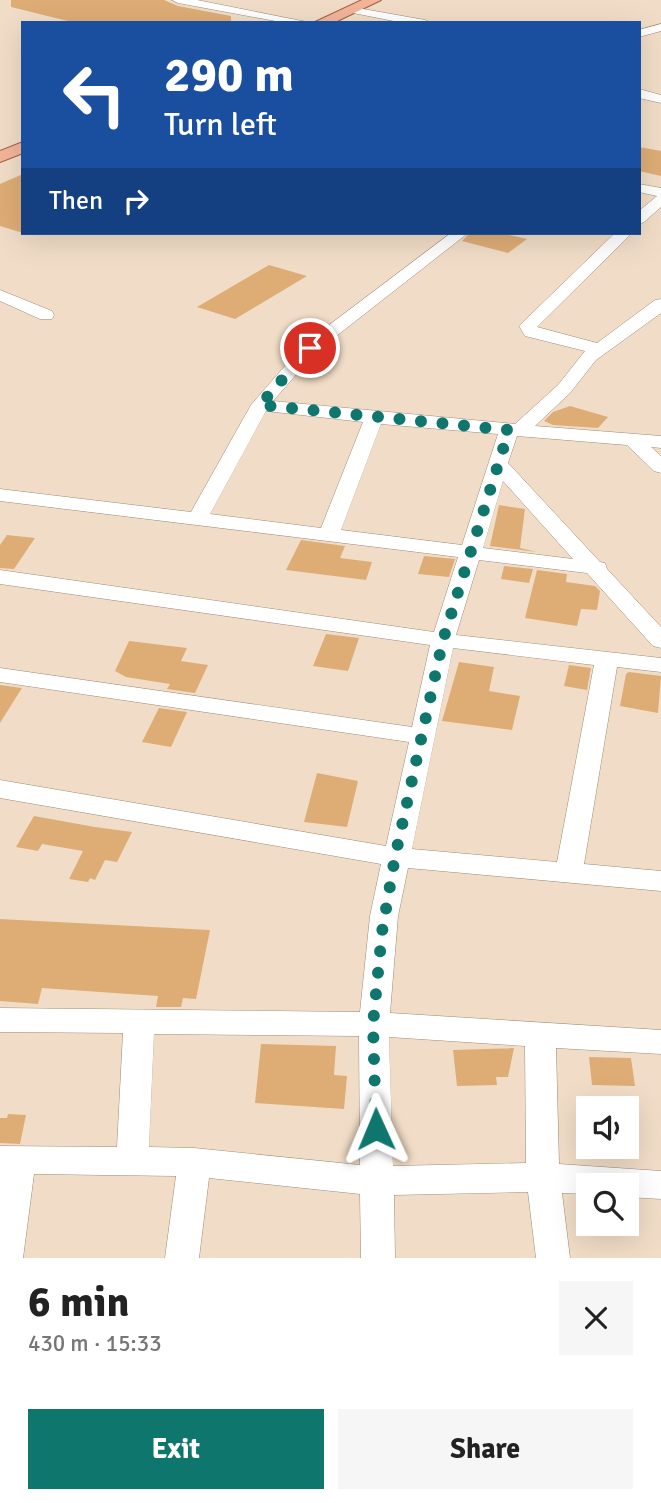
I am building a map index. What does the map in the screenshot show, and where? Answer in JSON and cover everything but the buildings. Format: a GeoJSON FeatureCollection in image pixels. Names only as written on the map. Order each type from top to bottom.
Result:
{"type":"FeatureCollection","features":[{"type":"Feature","properties":{"kind":"main road"},"geometry":{"type":"LineString","coordinates":[[325,21],[374,0]]}},
{"type":"Feature","properties":{"kind":"main road"},"geometry":{"type":"LineString","coordinates":[[0,157],[21,148]]}},
{"type":"Feature","properties":{"kind":"street"},"geometry":{"type":"LineString","coordinates":[[178,0],[295,21]]}},
{"type":"Feature","properties":{"kind":"street"},"geometry":{"type":"LineString","coordinates":[[352,10],[414,21]]}},
{"type":"Feature","properties":{"kind":"street"},"geometry":{"type":"LineString","coordinates":[[641,33],[661,27]]}},
{"type":"Feature","properties":{"kind":"street"},"geometry":{"type":"LineString","coordinates":[[641,92],[661,99]]}},
{"type":"Feature","properties":{"kind":"street"},"geometry":{"type":"LineString","coordinates":[[641,187],[661,192]]}},
{"type":"Feature","properties":{"kind":"street"},"geometry":{"type":"LineString","coordinates":[[641,217],[661,199]]}},
{"type":"Feature","properties":{"kind":"street"},"geometry":{"type":"LineString","coordinates":[[198,518],[260,405],[310,348],[457,235]]}},
{"type":"Feature","properties":{"kind":"street"},"geometry":{"type":"LineString","coordinates":[[598,349],[547,338],[531,332],[528,326],[622,235]]}},
{"type":"Feature","properties":{"kind":"street"},"geometry":{"type":"LineString","coordinates":[[0,295],[46,315]]}},
{"type":"Feature","properties":{"kind":"street"},"geometry":{"type":"LineString","coordinates":[[378,1258],[373,1024],[383,924],[395,857],[443,640],[498,464],[515,430],[564,389],[598,349],[648,316],[661,304]]}},
{"type":"Feature","properties":{"kind":"street"},"geometry":{"type":"LineString","coordinates":[[260,405],[374,418],[661,442]]}},
{"type":"Feature","properties":{"kind":"street"},"geometry":{"type":"LineString","coordinates":[[329,534],[374,418]]}},
{"type":"Feature","properties":{"kind":"street"},"geometry":{"type":"LineString","coordinates":[[633,440],[661,467]]}},
{"type":"Feature","properties":{"kind":"street"},"geometry":{"type":"LineString","coordinates":[[498,464],[661,640]]}},
{"type":"Feature","properties":{"kind":"street"},"geometry":{"type":"LineString","coordinates":[[0,495],[597,568]]}},
{"type":"Feature","properties":{"kind":"street"},"geometry":{"type":"LineString","coordinates":[[0,577],[443,640],[661,665]]}},
{"type":"Feature","properties":{"kind":"street"},"geometry":{"type":"LineString","coordinates":[[569,873],[607,659]]}},
{"type":"Feature","properties":{"kind":"street"},"geometry":{"type":"LineString","coordinates":[[0,675],[422,736]]}},
{"type":"Feature","properties":{"kind":"street"},"geometry":{"type":"LineString","coordinates":[[0,789],[395,857],[661,881]]}},
{"type":"Feature","properties":{"kind":"street"},"geometry":{"type":"LineString","coordinates":[[0,1020],[373,1024],[661,1042]]}},
{"type":"Feature","properties":{"kind":"street"},"geometry":{"type":"LineString","coordinates":[[132,1161],[139,1022]]}},
{"type":"Feature","properties":{"kind":"street"},"geometry":{"type":"LineString","coordinates":[[540,1035],[543,1177],[553,1258]]}},
{"type":"Feature","properties":{"kind":"street"},"geometry":{"type":"LineString","coordinates":[[6,1258],[10,1160],[194,1162],[377,1181],[543,1177],[661,1185]]}},
{"type":"Feature","properties":{"kind":"street"},"geometry":{"type":"LineString","coordinates":[[183,1258],[194,1162]]}},
{"type":"Feature","properties":{"kind":"route"},"geometry":{"type":"LineString","coordinates":[[310,348],[260,405],[509,430],[443,640],[395,857],[382,932],[373,1024],[376,1129]]}}]}
